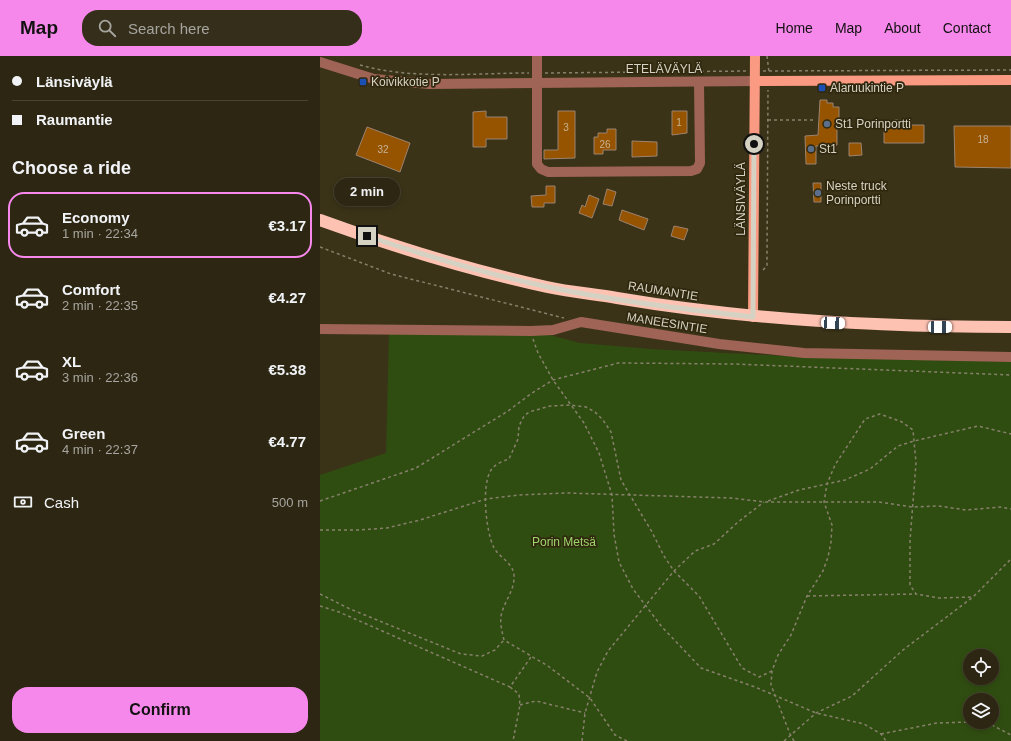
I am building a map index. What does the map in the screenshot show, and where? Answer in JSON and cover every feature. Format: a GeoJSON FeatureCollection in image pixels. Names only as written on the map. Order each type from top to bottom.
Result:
{"type":"FeatureCollection","features":[{"type":"Feature","properties":{"kind":"highway","name":"RAUMANTIE"},"geometry":{"type":"LineString","coordinates":[[320,220],[423,254],[481,271],[549,287],[680,309],[753,317],[926,327],[1011,327]]}},
{"type":"Feature","properties":{"kind":"main road","name":"LÄNSIVÄYLÄ"},"geometry":{"type":"LineString","coordinates":[[753,317],[755,56]]}},
{"type":"Feature","properties":{"kind":"main road","name":"ETELÄVÄYLÄ"},"geometry":{"type":"LineString","coordinates":[[755,76],[1011,80]]}},
{"type":"Feature","properties":{"kind":"street"},"geometry":{"type":"LineString","coordinates":[[537,56],[537,164],[541,169],[548,172],[697,169],[700,163],[699,82]]}},
{"type":"Feature","properties":{"kind":"street","name":"ETELÄVÄYLÄ"},"geometry":{"type":"LineString","coordinates":[[320,62],[374,79],[429,84],[699,82],[755,76]]}},
{"type":"Feature","properties":{"kind":"street","name":"MANEESINTIE"},"geometry":{"type":"LineString","coordinates":[[320,329],[531,331],[553,330],[581,322],[719,344],[804,353],[1011,357]]}},
{"type":"Feature","properties":{"kind":"path"},"geometry":{"type":"LineString","coordinates":[[754,274],[764,270],[767,266],[769,76],[767,56]]}},
{"type":"Feature","properties":{"kind":"path"},"geometry":{"type":"LineString","coordinates":[[755,76],[1011,70]]}},
{"type":"Feature","properties":{"kind":"path"},"geometry":{"type":"LineString","coordinates":[[768,120],[813,120]]}},
{"type":"Feature","properties":{"kind":"path"},"geometry":{"type":"LineString","coordinates":[[320,248],[391,274],[567,318]]}},
{"type":"Feature","properties":{"kind":"path"},"geometry":{"type":"LineString","coordinates":[[531,331],[538,353],[553,380],[584,423],[598,453],[612,495],[614,534],[619,562],[633,590],[662,627],[701,668],[774,695],[816,713],[849,719],[864,724],[882,734],[886,741]]}},
{"type":"Feature","properties":{"kind":"path"},"geometry":{"type":"LineString","coordinates":[[320,502],[416,468],[508,411],[532,393],[553,380],[618,363],[741,364],[1011,375]]}},
{"type":"Feature","properties":{"kind":"path"},"geometry":{"type":"LineString","coordinates":[[627,741],[615,735],[590,698],[548,666],[504,640],[501,623],[502,613],[514,584],[514,573],[511,565],[503,560],[495,549],[488,533],[486,499],[488,480],[492,470],[500,462],[509,459],[518,439],[519,426],[524,416],[529,412],[550,406],[570,405],[586,407],[603,420],[611,432],[621,480],[674,571],[699,596],[742,668],[759,677],[772,671]]}},
{"type":"Feature","properties":{"kind":"path"},"geometry":{"type":"LineString","coordinates":[[794,741],[774,695],[771,685],[772,671],[778,655],[791,635],[807,596],[823,571],[831,542],[832,526],[824,502],[827,484],[834,465],[865,419],[880,414],[892,417],[913,430],[916,464],[912,507],[910,585],[916,594]]}},
{"type":"Feature","properties":{"kind":"path"},"geometry":{"type":"LineString","coordinates":[[582,741],[585,713],[597,672],[608,651],[644,605],[674,571],[695,551],[714,544],[738,522],[765,502],[799,490],[845,480],[870,469],[898,446],[978,426],[1011,434]]}},
{"type":"Feature","properties":{"kind":"path"},"geometry":{"type":"LineString","coordinates":[[320,530],[387,528],[420,520],[486,499],[519,494],[567,493],[731,498],[765,502],[879,502],[912,507],[939,506],[966,510],[1001,507],[1011,509]]}},
{"type":"Feature","properties":{"kind":"path"},"geometry":{"type":"LineString","coordinates":[[784,741],[790,734],[816,713],[852,696],[903,650],[973,596],[1011,559]]}},
{"type":"Feature","properties":{"kind":"path"},"geometry":{"type":"LineString","coordinates":[[320,594],[350,609],[461,654],[482,656],[494,650],[504,640]]}},
{"type":"Feature","properties":{"kind":"path"},"geometry":{"type":"LineString","coordinates":[[807,596],[916,594],[939,598],[973,596]]}},
{"type":"Feature","properties":{"kind":"path"},"geometry":{"type":"LineString","coordinates":[[320,606],[339,612],[510,687],[518,694],[520,705],[513,741]]}},
{"type":"Feature","properties":{"kind":"path"},"geometry":{"type":"LineString","coordinates":[[510,687],[531,657]]}},
{"type":"Feature","properties":{"kind":"path"},"geometry":{"type":"LineString","coordinates":[[520,705],[536,700],[585,713]]}},
{"type":"Feature","properties":{"kind":"path"},"geometry":{"type":"LineString","coordinates":[[882,734],[937,723],[963,722]]}},
{"type":"Feature","properties":{"kind":"path"},"geometry":{"type":"LineString","coordinates":[[999,728],[1011,734]]}},
{"type":"Feature","properties":{"kind":"green space","name":"Porin Metsä"},"geometry":{"type":"Polygon","coordinates":[[[389,334],[550,335],[580,343],[651,349],[803,357],[1011,362],[1011,741],[320,741],[320,475],[386,453],[389,334]]]}},
{"type":"Feature","properties":{"kind":"building"},"geometry":{"type":"Polygon","coordinates":[[[820,100],[827,100],[827,103],[833,103],[833,107],[839,107],[839,119],[837,119],[837,145],[816,146],[816,164],[806,164],[805,136],[818,135],[820,100]]]}},
{"type":"Feature","properties":{"kind":"building"},"geometry":{"type":"Polygon","coordinates":[[[486,111],[486,117],[507,117],[507,139],[486,139],[486,147],[473,147],[473,112],[486,111]]]}},
{"type":"Feature","properties":{"kind":"building"},"geometry":{"type":"Polygon","coordinates":[[[558,111],[575,111],[575,158],[544,159],[544,150],[558,150],[558,111]]]}},
{"type":"Feature","properties":{"kind":"building"},"geometry":{"type":"Polygon","coordinates":[[[672,111],[687,111],[687,133],[672,135],[672,111]]]}},
{"type":"Feature","properties":{"kind":"building"},"geometry":{"type":"Polygon","coordinates":[[[894,120],[911,120],[911,125],[924,125],[924,143],[884,143],[884,125],[894,125],[894,120]]]}},
{"type":"Feature","properties":{"kind":"building"},"geometry":{"type":"Polygon","coordinates":[[[954,126],[1011,126],[1011,168],[955,167],[954,126]]]}},
{"type":"Feature","properties":{"kind":"building"},"geometry":{"type":"Polygon","coordinates":[[[367,127],[410,143],[400,172],[356,155],[367,127]]]}},
{"type":"Feature","properties":{"kind":"building"},"geometry":{"type":"Polygon","coordinates":[[[607,129],[616,129],[616,150],[603,150],[603,154],[594,154],[594,137],[598,137],[598,133],[607,133],[607,129]]]}},
{"type":"Feature","properties":{"kind":"building"},"geometry":{"type":"Polygon","coordinates":[[[632,141],[657,142],[657,156],[632,157],[632,141]]]}},
{"type":"Feature","properties":{"kind":"building"},"geometry":{"type":"Polygon","coordinates":[[[849,143],[861,143],[862,155],[849,156],[849,143]]]}},
{"type":"Feature","properties":{"kind":"building"},"geometry":{"type":"Polygon","coordinates":[[[813,183],[821,183],[821,202],[814,202],[813,183]]]}},
{"type":"Feature","properties":{"kind":"building"},"geometry":{"type":"Polygon","coordinates":[[[546,186],[555,186],[555,203],[544,203],[544,207],[532,207],[531,196],[546,195],[546,186]]]}},
{"type":"Feature","properties":{"kind":"building"},"geometry":{"type":"Polygon","coordinates":[[[607,189],[616,192],[612,206],[603,204],[607,189]]]}},
{"type":"Feature","properties":{"kind":"building"},"geometry":{"type":"Polygon","coordinates":[[[589,195],[599,199],[592,218],[579,213],[582,205],[585,207],[589,195]]]}},
{"type":"Feature","properties":{"kind":"building"},"geometry":{"type":"Polygon","coordinates":[[[622,210],[648,219],[644,230],[619,220],[622,210]]]}},
{"type":"Feature","properties":{"kind":"building"},"geometry":{"type":"Polygon","coordinates":[[[674,226],[688,229],[684,240],[671,236],[674,226]]]}},
{"type":"Feature","properties":{"kind":"place","name":"Koivikkotie P"},"geometry":{"type":"Point","coordinates":[363,82]}},
{"type":"Feature","properties":{"kind":"place","name":"Alaruukintie P"},"geometry":{"type":"Point","coordinates":[822,88]}},
{"type":"Feature","properties":{"kind":"place","name":"St1 Porinportti"},"geometry":{"type":"Point","coordinates":[827,124]}},
{"type":"Feature","properties":{"kind":"place","name":"St1"},"geometry":{"type":"Point","coordinates":[811,149]}},
{"type":"Feature","properties":{"kind":"place","name":"Neste truck Porinportti"},"geometry":{"type":"Point","coordinates":[818,193]}},
{"type":"Feature","properties":{"kind":"route"},"geometry":{"type":"LineString","coordinates":[[367,236],[481,271],[549,287],[680,309],[753,317],[754,144]]}}]}
